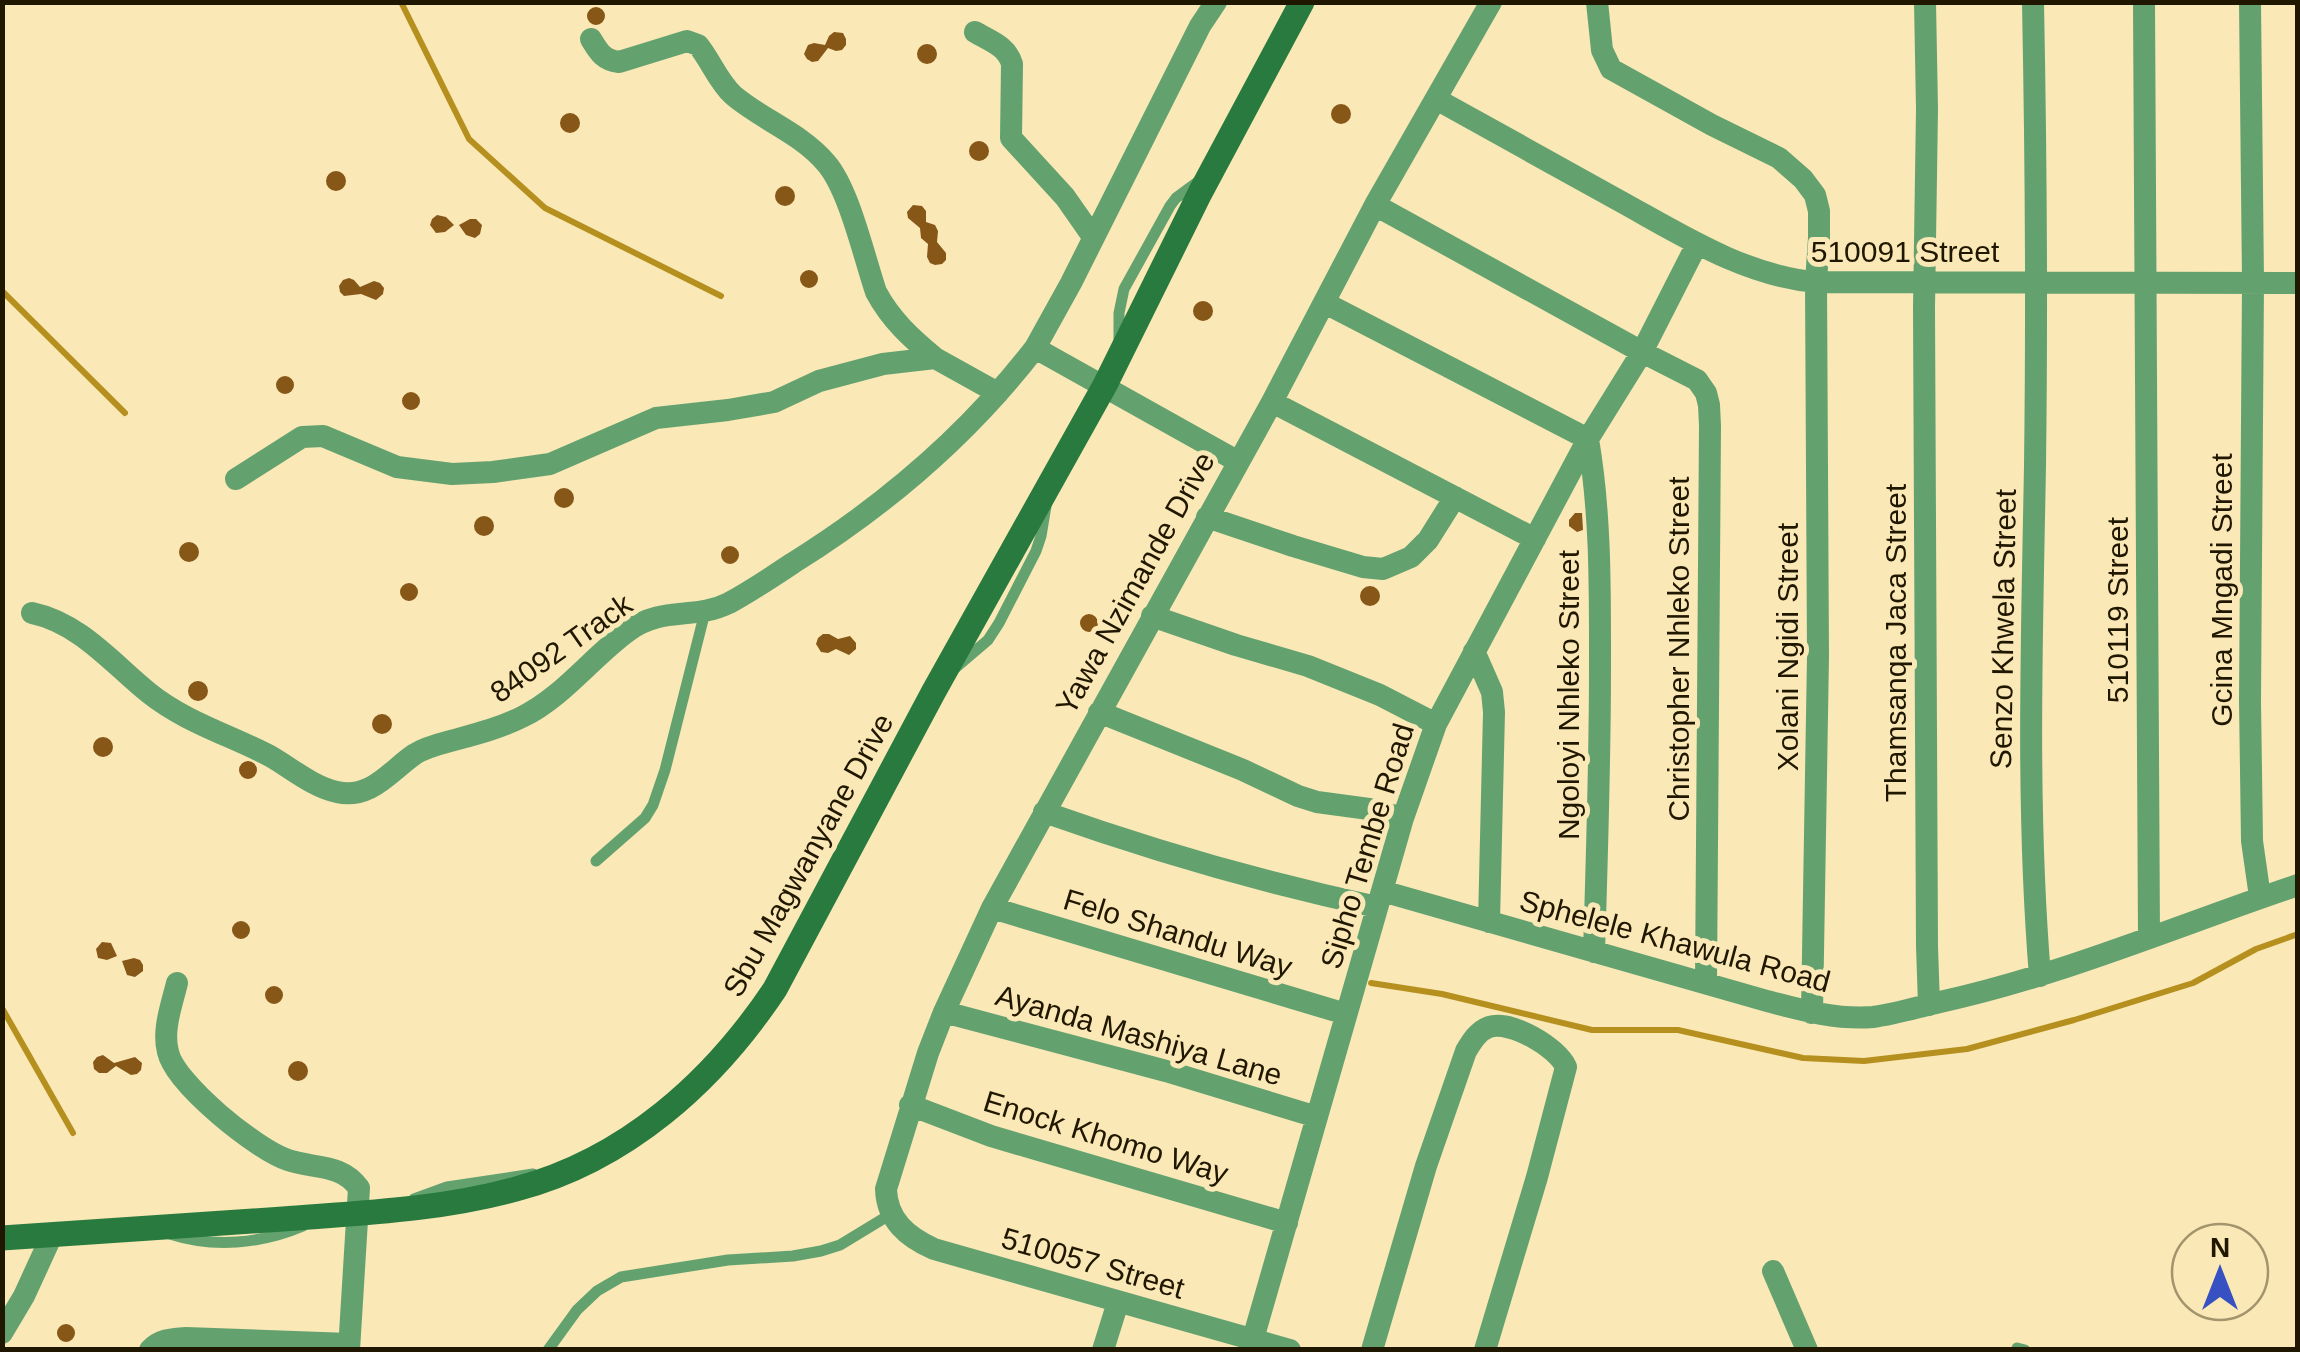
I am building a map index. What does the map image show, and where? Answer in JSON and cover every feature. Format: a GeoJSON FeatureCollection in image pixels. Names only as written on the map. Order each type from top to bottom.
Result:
{"type":"FeatureCollection","features":[{"type":"Feature","properties":{"kind":"main road","name":"Sbu Magwanyane Drive"},"geometry":{"type":"LineString","coordinates":[[2,1238],[359,1214],[478,1198],[520,1188],[560,1174],[637,1134],[722,1060],[775,990],[1105,385],[1302,2]]}},
{"type":"Feature","properties":{"kind":"street","name":"84092 Track"},"geometry":{"type":"LineString","coordinates":[[32,613],[74,631],[180,713],[332,792],[366,789],[380,783],[416,754],[499,728],[526,715],[629,630],[647,619],[669,613],[705,611],[748,592],[858,521],[941,453],[998,394],[1035,348],[1200,26],[1216,2]]}},
{"type":"Feature","properties":{"kind":"street","name":"Yawa Nzimande Drive"},"geometry":{"type":"LineString","coordinates":[[891,1214],[886,1189],[910,1105],[944,1012],[992,908],[1272,402],[1375,205],[1491,2]]}},
{"type":"Feature","properties":{"kind":"street","name":"Xolani Ngidi Street"},"geometry":{"type":"LineString","coordinates":[[1597,2],[1602,50],[1611,68],[1779,158],[1815,195],[1820,238],[1816,282],[1818,656],[1812,1012]]}},
{"type":"Feature","properties":{"kind":"street","name":"Thamsanqa Jaca Street"},"geometry":{"type":"LineString","coordinates":[[1924,2],[1929,1005]]}},
{"type":"Feature","properties":{"kind":"street","name":"Senzo Khwela Street"},"geometry":{"type":"LineString","coordinates":[[2033,2],[2038,282],[2031,739],[2032,864],[2040,976]]}},
{"type":"Feature","properties":{"kind":"street","name":"510119 Street"},"geometry":{"type":"LineString","coordinates":[[2144,2],[2149,938]]}},
{"type":"Feature","properties":{"kind":"street","name":"Gcina Mngadi Street"},"geometry":{"type":"LineString","coordinates":[[2250,2],[2250,701],[2252,842],[2260,898]]}},
{"type":"Feature","properties":{"kind":"street"},"geometry":{"type":"LineString","coordinates":[[975,32],[1010,56],[1010,130],[1015,146],[1066,197],[1093,237]]}},
{"type":"Feature","properties":{"kind":"street"},"geometry":{"type":"LineString","coordinates":[[592,39],[600,54],[619,62],[687,41],[698,44],[731,92],[801,139],[828,164],[839,181],[876,292],[902,330],[935,358],[998,394]]}},
{"type":"Feature","properties":{"kind":"street","name":"510091 Street"},"geometry":{"type":"LineString","coordinates":[[1436,99],[1698,244],[1780,278],[1816,282],[2298,282]]}},
{"type":"Feature","properties":{"kind":"street","name":"Christopher Nhleko Street"},"geometry":{"type":"LineString","coordinates":[[1375,205],[1698,380],[1706,393],[1706,984]]}},
{"type":"Feature","properties":{"kind":"street","name":"Sipho Tembe Road"},"geometry":{"type":"LineString","coordinates":[[1254,1339],[1403,818],[1436,724],[1588,439],[1642,352],[1698,244]]}},
{"type":"Feature","properties":{"kind":"street"},"geometry":{"type":"LineString","coordinates":[[1324,303],[1588,439]]}},
{"type":"Feature","properties":{"kind":"street"},"geometry":{"type":"LineString","coordinates":[[1035,348],[1237,460]]}},
{"type":"Feature","properties":{"kind":"street"},"geometry":{"type":"LineString","coordinates":[[236,479],[302,437],[312,435],[409,470],[452,474],[521,470],[550,464],[656,418],[774,402],[820,381],[858,370],[935,358]]}},
{"type":"Feature","properties":{"kind":"street"},"geometry":{"type":"LineString","coordinates":[[1272,402],[1535,539]]}},
{"type":"Feature","properties":{"kind":"street","name":"Ngoloyi Nhleko Street"},"geometry":{"type":"LineString","coordinates":[[1588,439],[1598,515],[1600,595],[1594,952]]}},
{"type":"Feature","properties":{"kind":"street"},"geometry":{"type":"LineString","coordinates":[[1207,518],[1311,552],[1383,569],[1411,557],[1428,540],[1455,497]]}},
{"type":"Feature","properties":{"kind":"street"},"geometry":{"type":"LineString","coordinates":[[1152,616],[1308,666],[1380,695],[1436,724]]}},
{"type":"Feature","properties":{"kind":"street"},"geometry":{"type":"LineString","coordinates":[[1474,651],[1492,692],[1494,712],[1489,922]]}},
{"type":"Feature","properties":{"kind":"street"},"geometry":{"type":"LineString","coordinates":[[1099,712],[1298,796],[1370,808],[1403,818]]}},
{"type":"Feature","properties":{"kind":"street","name":"Sphelele Khawula Road"},"geometry":{"type":"LineString","coordinates":[[1044,812],[1132,843],[1290,888],[1380,899],[1489,922],[1706,984],[1846,1017],[1872,1017],[1986,992],[2298,885]]}},
{"type":"Feature","properties":{"kind":"street","name":"Felo Shandu Way"},"geometry":{"type":"LineString","coordinates":[[992,908],[1346,1014]]}},
{"type":"Feature","properties":{"kind":"street"},"geometry":{"type":"LineString","coordinates":[[150,1350],[168,1339],[186,1338],[349,1347],[359,1214],[359,1188],[348,1176],[338,1170],[299,1164],[266,1150],[194,1091],[174,1068],[166,1040],[177,982]]}},
{"type":"Feature","properties":{"kind":"street","name":"Ayanda Mashiya Lane"},"geometry":{"type":"LineString","coordinates":[[944,1012],[1318,1117]]}},
{"type":"Feature","properties":{"kind":"street"},"geometry":{"type":"LineString","coordinates":[[1372,1350],[1426,1166],[1466,1051],[1484,1029],[1494,1026],[1519,1030],[1554,1050],[1566,1067],[1485,1350]]}},
{"type":"Feature","properties":{"kind":"street","name":"Enock Khomo Way"},"geometry":{"type":"LineString","coordinates":[[910,1105],[990,1136],[1286,1223]]}},
{"type":"Feature","properties":{"kind":"street","name":"510057 Street"},"geometry":{"type":"LineString","coordinates":[[891,1214],[914,1240],[934,1249],[1290,1350]]}},
{"type":"Feature","properties":{"kind":"street"},"geometry":{"type":"LineString","coordinates":[[2,1334],[52,1235]]}},
{"type":"Feature","properties":{"kind":"street"},"geometry":{"type":"LineString","coordinates":[[1772,1271],[1807,1350]]}},
{"type":"Feature","properties":{"kind":"street"},"geometry":{"type":"LineString","coordinates":[[1103,1350],[1118,1302]]}},
{"type":"Feature","properties":{"kind":"lane"},"geometry":{"type":"LineString","coordinates":[[596,861],[631,831],[652,805],[665,770],[705,611]]}},
{"type":"Feature","properties":{"kind":"lane"},"geometry":{"type":"LineString","coordinates":[[548,1350],[577,1310],[597,1291],[621,1277],[728,1260],[821,1251],[840,1246],[891,1214]]}},
{"type":"Feature","properties":{"kind":"building"},"geometry":{"type":"Polygon","coordinates":[[[596,7],[603,9],[603,23],[596,25],[589,23],[587,16],[589,9],[596,7]]]}},
{"type":"Feature","properties":{"kind":"building"},"geometry":{"type":"Polygon","coordinates":[[[834,32],[843,33],[846,39],[842,50],[828,48],[818,61],[807,59],[804,54],[808,45],[825,45],[834,32]]]}},
{"type":"Feature","properties":{"kind":"building"},"geometry":{"type":"Polygon","coordinates":[[[927,44],[937,54],[927,64],[917,54],[927,44]]]}},
{"type":"Feature","properties":{"kind":"building"},"geometry":{"type":"Polygon","coordinates":[[[1341,104],[1351,114],[1341,124],[1331,114],[1341,104]]]}},
{"type":"Feature","properties":{"kind":"building"},"geometry":{"type":"Polygon","coordinates":[[[570,113],[580,123],[570,133],[560,123],[570,113]]]}},
{"type":"Feature","properties":{"kind":"building"},"geometry":{"type":"Polygon","coordinates":[[[979,141],[989,151],[979,161],[969,151],[979,141]]]}},
{"type":"Feature","properties":{"kind":"building"},"geometry":{"type":"Polygon","coordinates":[[[336,171],[346,181],[336,191],[326,181],[336,171]]]}},
{"type":"Feature","properties":{"kind":"building"},"geometry":{"type":"Polygon","coordinates":[[[785,186],[795,196],[785,206],[775,196],[785,186]]]}},
{"type":"Feature","properties":{"kind":"building"},"geometry":{"type":"Polygon","coordinates":[[[913,205],[922,206],[926,222],[938,231],[937,242],[946,253],[942,264],[930,263],[927,257],[928,244],[921,238],[920,228],[908,218],[907,212],[913,205]]]}},
{"type":"Feature","properties":{"kind":"building"},"geometry":{"type":"Polygon","coordinates":[[[437,215],[454,225],[436,233],[430,225],[437,215]]]}},
{"type":"Feature","properties":{"kind":"building"},"geometry":{"type":"Polygon","coordinates":[[[470,219],[482,225],[475,238],[466,235],[459,225],[470,219]]]}},
{"type":"Feature","properties":{"kind":"building"},"geometry":{"type":"Polygon","coordinates":[[[809,270],[816,272],[816,286],[809,288],[802,286],[800,279],[802,272],[809,270]]]}},
{"type":"Feature","properties":{"kind":"building"},"geometry":{"type":"Polygon","coordinates":[[[349,278],[360,287],[374,281],[380,283],[383,294],[376,300],[361,294],[344,296],[339,286],[349,278]]]}},
{"type":"Feature","properties":{"kind":"building"},"geometry":{"type":"Polygon","coordinates":[[[1203,301],[1213,311],[1203,321],[1193,311],[1203,301]]]}},
{"type":"Feature","properties":{"kind":"building"},"geometry":{"type":"Polygon","coordinates":[[[285,376],[292,378],[292,392],[285,394],[278,392],[276,385],[278,378],[285,376]]]}},
{"type":"Feature","properties":{"kind":"building"},"geometry":{"type":"Polygon","coordinates":[[[411,392],[418,394],[418,408],[411,410],[404,408],[402,401],[404,394],[411,392]]]}},
{"type":"Feature","properties":{"kind":"building"},"geometry":{"type":"Polygon","coordinates":[[[564,488],[574,498],[564,508],[554,498],[564,488]]]}},
{"type":"Feature","properties":{"kind":"building"},"geometry":{"type":"Polygon","coordinates":[[[1575,513],[1582,513],[1583,530],[1577,532],[1569,526],[1575,513]]]}},
{"type":"Feature","properties":{"kind":"building"},"geometry":{"type":"Polygon","coordinates":[[[484,516],[494,526],[484,536],[474,526],[484,516]]]}},
{"type":"Feature","properties":{"kind":"building"},"geometry":{"type":"Polygon","coordinates":[[[189,542],[199,552],[189,562],[179,552],[189,542]]]}},
{"type":"Feature","properties":{"kind":"building"},"geometry":{"type":"Polygon","coordinates":[[[730,546],[737,548],[737,562],[730,564],[723,562],[721,555],[723,548],[730,546]]]}},
{"type":"Feature","properties":{"kind":"building"},"geometry":{"type":"Polygon","coordinates":[[[409,583],[416,585],[416,599],[409,601],[402,599],[400,592],[402,585],[409,583]]]}},
{"type":"Feature","properties":{"kind":"building"},"geometry":{"type":"Polygon","coordinates":[[[1370,586],[1380,596],[1370,606],[1360,596],[1370,586]]]}},
{"type":"Feature","properties":{"kind":"building"},"geometry":{"type":"Polygon","coordinates":[[[1089,614],[1096,616],[1096,630],[1089,632],[1082,630],[1080,623],[1082,616],[1089,614]]]}},
{"type":"Feature","properties":{"kind":"building"},"geometry":{"type":"Polygon","coordinates":[[[823,634],[838,639],[850,636],[856,649],[849,655],[836,649],[821,652],[816,644],[823,634]]]}},
{"type":"Feature","properties":{"kind":"building"},"geometry":{"type":"Polygon","coordinates":[[[198,681],[208,691],[198,701],[188,691],[198,681]]]}},
{"type":"Feature","properties":{"kind":"building"},"geometry":{"type":"Polygon","coordinates":[[[382,714],[392,724],[382,734],[372,724],[382,714]]]}},
{"type":"Feature","properties":{"kind":"building"},"geometry":{"type":"Polygon","coordinates":[[[103,737],[113,747],[103,757],[93,747],[103,737]]]}},
{"type":"Feature","properties":{"kind":"building"},"geometry":{"type":"Polygon","coordinates":[[[248,761],[257,770],[248,779],[239,770],[248,761]]]}},
{"type":"Feature","properties":{"kind":"building"},"geometry":{"type":"Polygon","coordinates":[[[241,921],[248,923],[248,937],[241,939],[234,937],[232,930],[234,923],[241,921]]]}},
{"type":"Feature","properties":{"kind":"building"},"geometry":{"type":"Polygon","coordinates":[[[102,942],[111,943],[117,956],[98,958],[96,949],[102,942]]]}},
{"type":"Feature","properties":{"kind":"building"},"geometry":{"type":"Polygon","coordinates":[[[134,958],[143,965],[143,971],[135,977],[127,975],[122,961],[134,958]]]}},
{"type":"Feature","properties":{"kind":"building"},"geometry":{"type":"Polygon","coordinates":[[[274,986],[281,988],[281,1002],[274,1004],[267,1002],[265,995],[267,988],[274,986]]]}},
{"type":"Feature","properties":{"kind":"building"},"geometry":{"type":"Polygon","coordinates":[[[103,1055],[114,1063],[135,1057],[142,1063],[141,1070],[131,1075],[116,1066],[107,1073],[99,1073],[93,1062],[103,1055]]]}},
{"type":"Feature","properties":{"kind":"building"},"geometry":{"type":"Polygon","coordinates":[[[298,1061],[308,1071],[298,1081],[288,1071],[298,1061]]]}},
{"type":"Feature","properties":{"kind":"building"},"geometry":{"type":"Polygon","coordinates":[[[66,1324],[73,1326],[73,1340],[66,1342],[59,1340],[57,1333],[59,1326],[66,1324]]]}},
{"type":"Feature","properties":{"kind":"waterway"},"geometry":{"type":"LineString","coordinates":[[401,2],[469,139],[545,208],[721,296]]}},
{"type":"Feature","properties":{"kind":"waterway"},"geometry":{"type":"LineString","coordinates":[[2,291],[125,413]]}},
{"type":"Feature","properties":{"kind":"waterway"},"geometry":{"type":"LineString","coordinates":[[1371,983],[1442,994],[1592,1030],[1678,1030],[1803,1058],[1864,1061],[1967,1049],[2074,1020],[2193,983],[2256,949],[2298,934]]}},
{"type":"Feature","properties":{"kind":"waterway"},"geometry":{"type":"LineString","coordinates":[[2,1008],[73,1133]]}}]}
